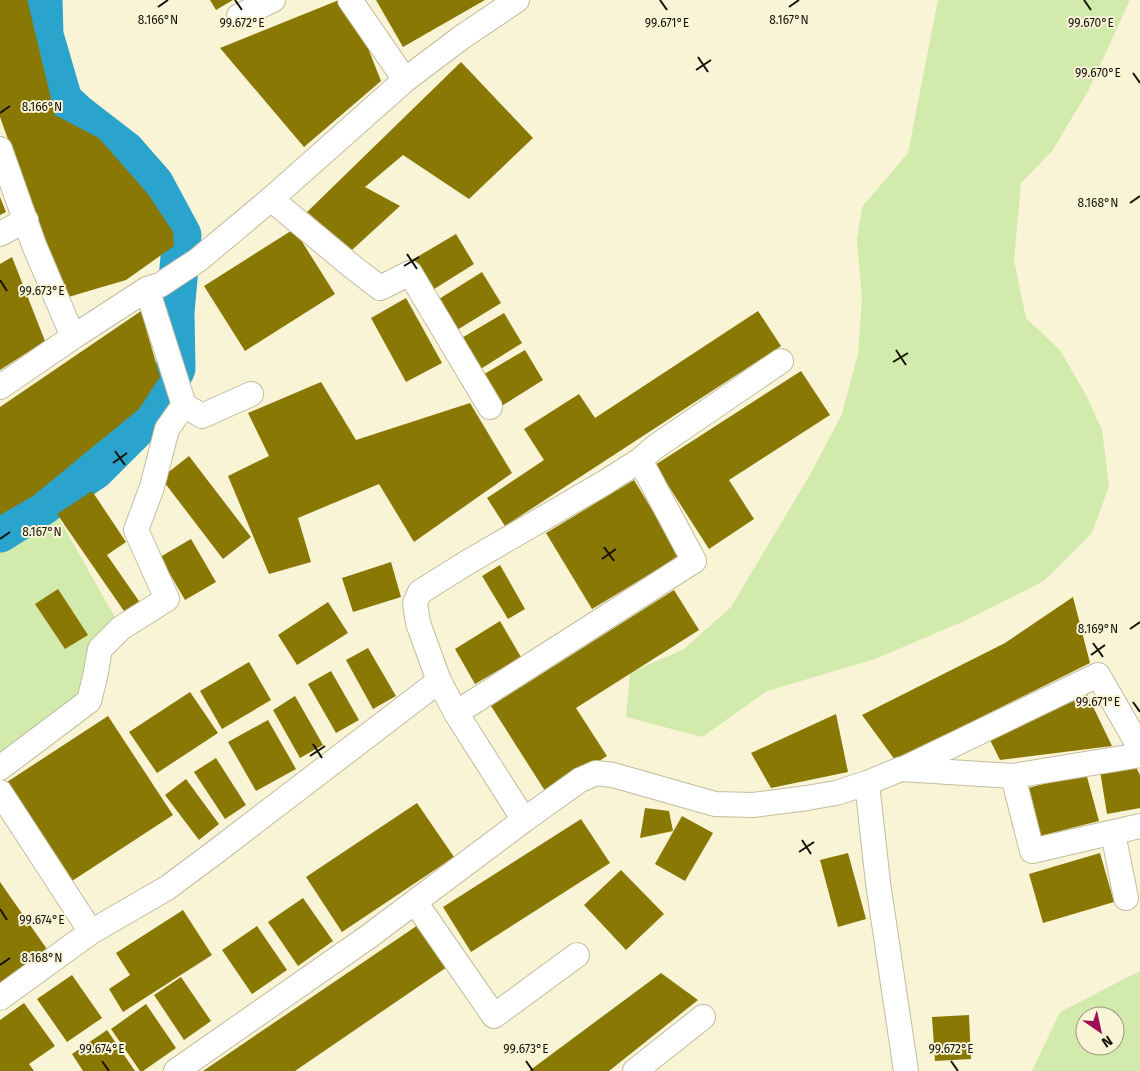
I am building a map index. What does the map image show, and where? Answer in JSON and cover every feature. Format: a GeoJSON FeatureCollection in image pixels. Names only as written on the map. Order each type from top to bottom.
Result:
{"type":"FeatureCollection","features":[{"type":"Feature","properties":{"kind":"street"},"geometry":{"type":"LineString","coordinates":[[239,16],[273,0]]}},
{"type":"Feature","properties":{"kind":"street"},"geometry":{"type":"LineString","coordinates":[[350,0],[406,80]]}},
{"type":"Feature","properties":{"kind":"street"},"geometry":{"type":"LineString","coordinates":[[0,387],[72,337],[198,260],[271,199],[406,80],[462,37],[517,0]]}},
{"type":"Feature","properties":{"kind":"street"},"geometry":{"type":"LineString","coordinates":[[0,149],[34,245],[72,337]]}},
{"type":"Feature","properties":{"kind":"street"},"geometry":{"type":"LineString","coordinates":[[271,199],[380,288],[410,273],[490,407]]}},
{"type":"Feature","properties":{"kind":"street"},"geometry":{"type":"LineString","coordinates":[[0,234],[26,220]]}},
{"type":"Feature","properties":{"kind":"street"},"geometry":{"type":"LineString","coordinates":[[154,287],[166,349],[182,397],[202,416],[251,394]]}},
{"type":"Feature","properties":{"kind":"street"},"geometry":{"type":"LineString","coordinates":[[524,820],[456,714],[439,681],[418,623],[415,603],[420,592],[640,460],[655,447],[781,361]]}},
{"type":"Feature","properties":{"kind":"street"},"geometry":{"type":"LineString","coordinates":[[0,768],[88,701],[96,677],[100,649],[121,628],[167,599],[136,530],[152,487],[167,429],[182,397]]}},
{"type":"Feature","properties":{"kind":"street"},"geometry":{"type":"LineString","coordinates":[[456,714],[694,561],[640,460]]}},
{"type":"Feature","properties":{"kind":"street"},"geometry":{"type":"LineString","coordinates":[[176,1071],[368,937],[580,780],[596,773],[613,775],[715,804],[753,805],[836,793],[901,769],[1098,675],[1140,748]]}},
{"type":"Feature","properties":{"kind":"street"},"geometry":{"type":"LineString","coordinates":[[0,998],[91,932],[166,888],[439,681]]}},
{"type":"Feature","properties":{"kind":"street"},"geometry":{"type":"LineString","coordinates":[[901,769],[1014,776],[1140,755]]}},
{"type":"Feature","properties":{"kind":"street"},"geometry":{"type":"LineString","coordinates":[[1014,776],[1032,852],[1140,826]]}},
{"type":"Feature","properties":{"kind":"street"},"geometry":{"type":"LineString","coordinates":[[867,783],[878,883],[906,1071]]}},
{"type":"Feature","properties":{"kind":"street"},"geometry":{"type":"LineString","coordinates":[[0,792],[91,932]]}},
{"type":"Feature","properties":{"kind":"street"},"geometry":{"type":"LineString","coordinates":[[1113,833],[1126,898]]}},
{"type":"Feature","properties":{"kind":"street"},"geometry":{"type":"LineString","coordinates":[[415,902],[494,1016],[577,955]]}},
{"type":"Feature","properties":{"kind":"street"},"geometry":{"type":"LineString","coordinates":[[635,1071],[703,1017]]}},
{"type":"Feature","properties":{"kind":"green space"},"geometry":{"type":"Polygon","coordinates":[[[938,0],[1130,0],[1088,91],[1052,151],[1021,183],[1014,260],[1026,318],[1060,350],[1086,395],[1102,430],[1109,486],[1092,533],[1044,581],[962,622],[875,659],[767,691],[702,737],[626,717],[630,673],[684,649],[731,607],[811,473],[842,414],[858,354],[862,299],[857,240],[862,207],[908,153],[938,0]]]}},
{"type":"Feature","properties":{"kind":"green space"},"geometry":{"type":"Polygon","coordinates":[[[45,494],[121,628],[89,701],[0,768],[0,520],[45,494]]]}},
{"type":"Feature","properties":{"kind":"green space"},"geometry":{"type":"Polygon","coordinates":[[[1140,971],[1140,1071],[1032,1071],[1060,1012],[1140,971]]]}},
{"type":"Feature","properties":{"kind":"building"},"geometry":{"type":"Polygon","coordinates":[[[0,0],[28,0],[55,115],[99,138],[148,194],[173,232],[174,246],[126,280],[65,298],[0,117],[0,0]]]}},
{"type":"Feature","properties":{"kind":"building"},"geometry":{"type":"Polygon","coordinates":[[[210,0],[233,0],[216,10],[210,0]]]}},
{"type":"Feature","properties":{"kind":"building"},"geometry":{"type":"Polygon","coordinates":[[[339,0],[349,0],[381,81],[304,147],[220,48],[339,0]]]}},
{"type":"Feature","properties":{"kind":"building"},"geometry":{"type":"Polygon","coordinates":[[[376,0],[485,0],[403,47],[376,0]]]}},
{"type":"Feature","properties":{"kind":"building"},"geometry":{"type":"Polygon","coordinates":[[[461,62],[533,138],[469,199],[403,155],[365,187],[400,206],[352,250],[307,212],[461,62]]]}},
{"type":"Feature","properties":{"kind":"building"},"geometry":{"type":"Polygon","coordinates":[[[0,197],[6,212],[0,215],[0,197]]]}},
{"type":"Feature","properties":{"kind":"building"},"geometry":{"type":"Polygon","coordinates":[[[294,229],[335,294],[245,351],[204,286],[294,229]]]}},
{"type":"Feature","properties":{"kind":"building"},"geometry":{"type":"Polygon","coordinates":[[[456,234],[474,264],[431,291],[412,260],[456,234]]]}},
{"type":"Feature","properties":{"kind":"building"},"geometry":{"type":"Polygon","coordinates":[[[12,257],[45,341],[0,370],[0,264],[12,257]]]}},
{"type":"Feature","properties":{"kind":"building"},"geometry":{"type":"Polygon","coordinates":[[[482,272],[501,303],[457,330],[439,299],[482,272]]]}},
{"type":"Feature","properties":{"kind":"building"},"geometry":{"type":"Polygon","coordinates":[[[406,298],[442,363],[406,382],[371,318],[406,298]]]}},
{"type":"Feature","properties":{"kind":"building"},"geometry":{"type":"Polygon","coordinates":[[[141,311],[160,377],[139,409],[33,496],[0,515],[0,407],[141,311]]]}},
{"type":"Feature","properties":{"kind":"building"},"geometry":{"type":"Polygon","coordinates":[[[758,311],[781,346],[505,526],[487,498],[544,460],[524,429],[579,394],[595,418],[758,311]]]}},
{"type":"Feature","properties":{"kind":"building"},"geometry":{"type":"Polygon","coordinates":[[[504,313],[522,343],[479,370],[460,339],[504,313]]]}},
{"type":"Feature","properties":{"kind":"building"},"geometry":{"type":"Polygon","coordinates":[[[525,350],[543,380],[500,407],[481,376],[525,350]]]}},
{"type":"Feature","properties":{"kind":"building"},"geometry":{"type":"Polygon","coordinates":[[[801,371],[830,415],[729,480],[754,519],[709,549],[655,465],[801,371]]]}},
{"type":"Feature","properties":{"kind":"building"},"geometry":{"type":"Polygon","coordinates":[[[321,382],[356,440],[470,403],[512,473],[414,542],[379,484],[298,518],[311,562],[269,574],[228,476],[269,456],[248,413],[321,382]]]}},
{"type":"Feature","properties":{"kind":"building"},"geometry":{"type":"Polygon","coordinates":[[[189,456],[251,537],[223,559],[161,478],[189,456]]]}},
{"type":"Feature","properties":{"kind":"building"},"geometry":{"type":"Polygon","coordinates":[[[634,480],[680,556],[592,609],[546,533],[634,480]]]}},
{"type":"Feature","properties":{"kind":"building"},"geometry":{"type":"Polygon","coordinates":[[[92,491],[126,542],[107,555],[141,604],[126,614],[57,514],[92,491]]]}},
{"type":"Feature","properties":{"kind":"building"},"geometry":{"type":"Polygon","coordinates":[[[191,539],[216,582],[185,600],[160,557],[191,539]]]}},
{"type":"Feature","properties":{"kind":"building"},"geometry":{"type":"Polygon","coordinates":[[[391,562],[401,597],[353,612],[342,578],[391,562]]]}},
{"type":"Feature","properties":{"kind":"building"},"geometry":{"type":"Polygon","coordinates":[[[500,565],[525,609],[508,619],[482,576],[500,565]]]}},
{"type":"Feature","properties":{"kind":"building"},"geometry":{"type":"Polygon","coordinates":[[[58,589],[88,635],[65,649],[35,604],[58,589]]]}},
{"type":"Feature","properties":{"kind":"building"},"geometry":{"type":"Polygon","coordinates":[[[674,590],[699,630],[576,708],[607,756],[547,794],[491,706],[674,590]]]}},
{"type":"Feature","properties":{"kind":"building"},"geometry":{"type":"Polygon","coordinates":[[[1073,597],[1090,663],[895,760],[862,715],[1005,643],[1073,597]]]}},
{"type":"Feature","properties":{"kind":"building"},"geometry":{"type":"Polygon","coordinates":[[[328,602],[348,633],[297,665],[278,635],[328,602]]]}},
{"type":"Feature","properties":{"kind":"building"},"geometry":{"type":"Polygon","coordinates":[[[500,621],[521,657],[475,684],[455,649],[500,621]]]}},
{"type":"Feature","properties":{"kind":"building"},"geometry":{"type":"Polygon","coordinates":[[[368,648],[396,696],[373,709],[346,660],[368,648]]]}},
{"type":"Feature","properties":{"kind":"building"},"geometry":{"type":"Polygon","coordinates":[[[249,662],[271,700],[222,729],[200,691],[249,662]]]}},
{"type":"Feature","properties":{"kind":"building"},"geometry":{"type":"Polygon","coordinates":[[[331,671],[359,720],[336,733],[308,684],[331,671]]]}},
{"type":"Feature","properties":{"kind":"building"},"geometry":{"type":"Polygon","coordinates":[[[190,692],[218,733],[157,773],[129,732],[190,692]]]}},
{"type":"Feature","properties":{"kind":"building"},"geometry":{"type":"Polygon","coordinates":[[[1086,692],[1112,746],[1000,760],[990,740],[1086,692]]]}},
{"type":"Feature","properties":{"kind":"building"},"geometry":{"type":"Polygon","coordinates":[[[295,696],[323,745],[300,758],[273,710],[295,696]]]}},
{"type":"Feature","properties":{"kind":"building"},"geometry":{"type":"Polygon","coordinates":[[[836,714],[848,772],[771,788],[751,753],[836,714]]]}},
{"type":"Feature","properties":{"kind":"building"},"geometry":{"type":"Polygon","coordinates":[[[108,716],[173,815],[72,881],[7,782],[108,716]]]}},
{"type":"Feature","properties":{"kind":"building"},"geometry":{"type":"Polygon","coordinates":[[[268,720],[296,769],[256,791],[228,742],[268,720]]]}},
{"type":"Feature","properties":{"kind":"building"},"geometry":{"type":"Polygon","coordinates":[[[216,758],[246,805],[225,819],[194,772],[216,758]]]}},
{"type":"Feature","properties":{"kind":"building"},"geometry":{"type":"Polygon","coordinates":[[[1132,759],[1140,775],[1140,808],[1107,814],[1099,765],[1132,759]]]}},
{"type":"Feature","properties":{"kind":"building"},"geometry":{"type":"Polygon","coordinates":[[[1086,773],[1099,821],[1040,836],[1028,788],[1086,773]]]}},
{"type":"Feature","properties":{"kind":"building"},"geometry":{"type":"Polygon","coordinates":[[[186,779],[219,824],[199,840],[165,795],[186,779]]]}},
{"type":"Feature","properties":{"kind":"building"},"geometry":{"type":"Polygon","coordinates":[[[417,803],[454,857],[342,932],[306,877],[417,803]]]}},
{"type":"Feature","properties":{"kind":"building"},"geometry":{"type":"Polygon","coordinates":[[[645,808],[669,811],[673,831],[640,838],[645,808]]]}},
{"type":"Feature","properties":{"kind":"building"},"geometry":{"type":"Polygon","coordinates":[[[682,816],[713,833],[685,881],[655,864],[682,816]]]}},
{"type":"Feature","properties":{"kind":"building"},"geometry":{"type":"Polygon","coordinates":[[[581,819],[610,863],[471,952],[443,907],[581,819]]]}},
{"type":"Feature","properties":{"kind":"building"},"geometry":{"type":"Polygon","coordinates":[[[848,853],[866,919],[838,927],[820,860],[848,853]]]}},
{"type":"Feature","properties":{"kind":"building"},"geometry":{"type":"Polygon","coordinates":[[[1100,853],[1114,902],[1043,923],[1029,874],[1100,853]]]}},
{"type":"Feature","properties":{"kind":"building"},"geometry":{"type":"Polygon","coordinates":[[[621,870],[664,914],[626,950],[584,905],[621,870]]]}},
{"type":"Feature","properties":{"kind":"building"},"geometry":{"type":"Polygon","coordinates":[[[0,882],[49,952],[0,984],[0,882]]]}},
{"type":"Feature","properties":{"kind":"building"},"geometry":{"type":"Polygon","coordinates":[[[303,898],[333,941],[298,966],[268,922],[303,898]]]}},
{"type":"Feature","properties":{"kind":"building"},"geometry":{"type":"Polygon","coordinates":[[[183,910],[212,955],[123,1012],[109,989],[130,975],[116,953],[183,910]]]}},
{"type":"Feature","properties":{"kind":"building"},"geometry":{"type":"Polygon","coordinates":[[[418,925],[447,967],[295,1071],[203,1071],[418,925]]]}},
{"type":"Feature","properties":{"kind":"building"},"geometry":{"type":"Polygon","coordinates":[[[257,926],[287,970],[252,994],[222,950],[257,926]]]}},
{"type":"Feature","properties":{"kind":"building"},"geometry":{"type":"Polygon","coordinates":[[[661,973],[698,1000],[609,1071],[529,1071],[661,973]]]}},
{"type":"Feature","properties":{"kind":"building"},"geometry":{"type":"Polygon","coordinates":[[[72,975],[102,1018],[67,1042],[37,999],[72,975]]]}},
{"type":"Feature","properties":{"kind":"building"},"geometry":{"type":"Polygon","coordinates":[[[181,977],[211,1021],[184,1040],[154,995],[181,977]]]}},
{"type":"Feature","properties":{"kind":"building"},"geometry":{"type":"Polygon","coordinates":[[[24,1003],[55,1046],[29,1064],[34,1071],[0,1071],[0,1020],[24,1003]]]}},
{"type":"Feature","properties":{"kind":"building"},"geometry":{"type":"Polygon","coordinates":[[[146,1004],[176,1048],[143,1071],[140,1071],[111,1029],[146,1004]]]}},
{"type":"Feature","properties":{"kind":"building"},"geometry":{"type":"Polygon","coordinates":[[[969,1015],[971,1059],[935,1061],[932,1017],[969,1015]]]}},
{"type":"Feature","properties":{"kind":"building"},"geometry":{"type":"Polygon","coordinates":[[[107,1030],[135,1071],[83,1071],[72,1054],[107,1030]]]}},
{"type":"Feature","properties":{"kind":"waterway"},"geometry":{"type":"LineString","coordinates":[[0,533],[95,470],[142,423],[176,369],[175,312],[182,235],[154,183],[126,151],[63,100],[44,35],[43,0]]}}]}
